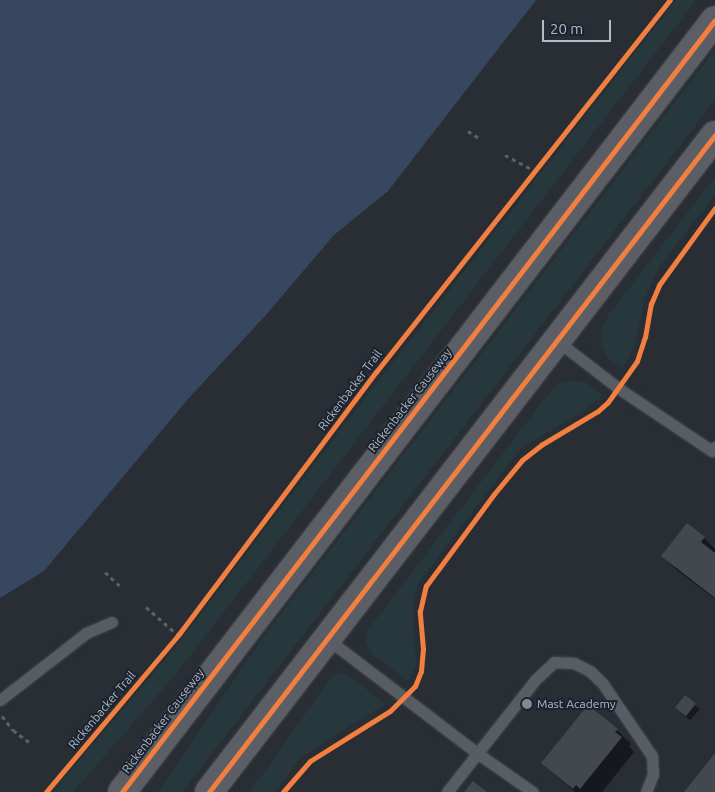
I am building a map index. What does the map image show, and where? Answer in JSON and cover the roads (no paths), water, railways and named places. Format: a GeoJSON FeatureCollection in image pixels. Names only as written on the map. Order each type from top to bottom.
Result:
{"type":"FeatureCollection","features":[{"type":"Feature","properties":{"kind":"main road","name":"Rickenbacker Causeway"},"geometry":{"type":"LineString","coordinates":[[122,792],[715,20]]}},
{"type":"Feature","properties":{"kind":"main road"},"geometry":{"type":"LineString","coordinates":[[209,792],[715,135]]}},
{"type":"Feature","properties":{"kind":"lane"},"geometry":{"type":"LineString","coordinates":[[556,340],[618,388],[714,451]]}},
{"type":"Feature","properties":{"kind":"lane"},"geometry":{"type":"LineString","coordinates":[[0,700],[86,633],[112,622]]}},
{"type":"Feature","properties":{"kind":"lane"},"geometry":{"type":"LineString","coordinates":[[326,638],[477,753],[533,792]]}},
{"type":"Feature","properties":{"kind":"lane"},"geometry":{"type":"LineString","coordinates":[[447,792],[535,680],[554,662],[574,663],[590,671],[603,684],[652,756],[652,774],[646,792]]}},
{"type":"Feature","properties":{"kind":"water"},"geometry":{"type":"Polygon","coordinates":[[[0,0],[536,0],[388,191],[334,235],[265,316],[188,399],[44,571],[0,598],[0,0]]]}},
{"type":"Feature","properties":{"kind":"place","name":"Mast Academy"},"geometry":{"type":"Point","coordinates":[527,704]}}]}
